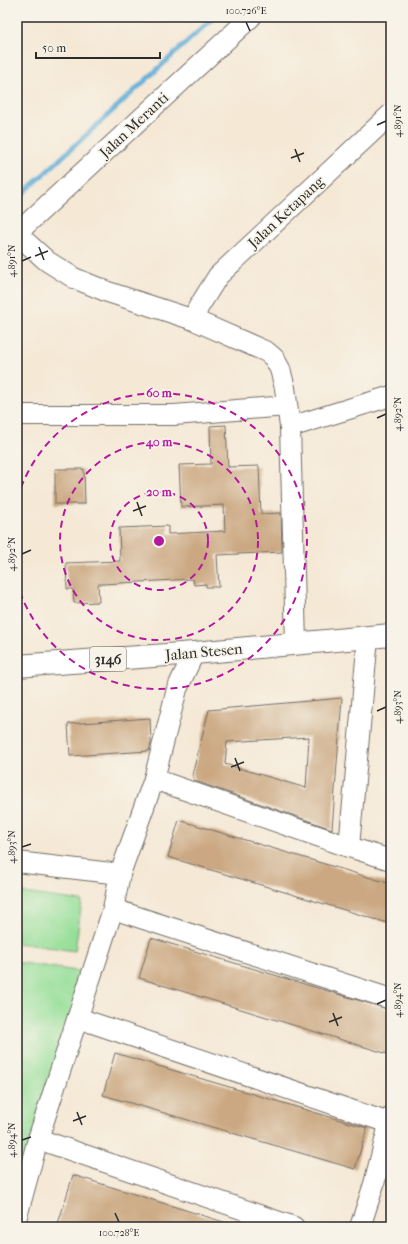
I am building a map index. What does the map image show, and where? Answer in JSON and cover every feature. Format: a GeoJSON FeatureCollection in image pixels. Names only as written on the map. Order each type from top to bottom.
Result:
{"type":"FeatureCollection","features":[{"type":"Feature","properties":{"kind":"main road","name":"Jalan Stesen"},"geometry":{"type":"LineString","coordinates":[[17,666],[194,653],[391,635]]}},
{"type":"Feature","properties":{"kind":"street","name":"Jalan Meranti"},"geometry":{"type":"LineString","coordinates":[[17,234],[251,17]]}},
{"type":"Feature","properties":{"kind":"street","name":"Jalan Ketapang"},"geometry":{"type":"LineString","coordinates":[[194,320],[198,308],[218,276],[391,114]]}},
{"type":"Feature","properties":{"kind":"street"},"geometry":{"type":"LineString","coordinates":[[17,234],[47,261],[74,278],[108,292],[194,320],[267,352],[274,358],[280,369],[285,388],[290,427],[296,644]]}},
{"type":"Feature","properties":{"kind":"street"},"geometry":{"type":"LineString","coordinates":[[290,427],[391,396]]}},
{"type":"Feature","properties":{"kind":"street"},"geometry":{"type":"LineString","coordinates":[[17,415],[174,415],[287,406]]}},
{"type":"Feature","properties":{"kind":"street"},"geometry":{"type":"LineString","coordinates":[[349,847],[368,637]]}},
{"type":"Feature","properties":{"kind":"street"},"geometry":{"type":"LineString","coordinates":[[17,1216],[38,1139],[113,909],[120,874],[154,779],[177,689],[194,653]]}},
{"type":"Feature","properties":{"kind":"street"},"geometry":{"type":"LineString","coordinates":[[154,779],[349,847],[391,860]]}},
{"type":"Feature","properties":{"kind":"street"},"geometry":{"type":"LineString","coordinates":[[17,862],[120,874]]}},
{"type":"Feature","properties":{"kind":"street"},"geometry":{"type":"LineString","coordinates":[[113,909],[391,999]]}},
{"type":"Feature","properties":{"kind":"street"},"geometry":{"type":"LineString","coordinates":[[78,1018],[390,1120],[385,1163],[374,1184],[360,1227]]}},
{"type":"Feature","properties":{"kind":"street"},"geometry":{"type":"LineString","coordinates":[[38,1139],[294,1227]]}},
{"type":"Feature","properties":{"kind":"green space"},"geometry":{"type":"Polygon","coordinates":[[[17,892],[82,901],[75,951],[17,943],[17,892]]]}},
{"type":"Feature","properties":{"kind":"green space"},"geometry":{"type":"Polygon","coordinates":[[[17,962],[97,974],[17,1221],[17,962]]]}},
{"type":"Feature","properties":{"kind":"building"},"geometry":{"type":"Polygon","coordinates":[[[226,425],[228,467],[259,466],[261,514],[281,513],[282,552],[217,555],[219,587],[206,587],[206,584],[194,585],[193,579],[98,584],[99,602],[74,603],[73,589],[67,589],[66,563],[120,561],[119,528],[168,526],[168,534],[225,531],[224,505],[181,507],[179,465],[211,464],[210,426],[226,425]]]}},
{"type":"Feature","properties":{"kind":"building"},"geometry":{"type":"Polygon","coordinates":[[[55,469],[84,469],[85,504],[55,504],[55,469]]]}},
{"type":"Feature","properties":{"kind":"building"},"geometry":{"type":"Polygon","coordinates":[[[342,698],[332,829],[195,781],[192,775],[209,710],[342,698]],[[309,737],[227,742],[225,764],[306,788],[309,737]]]}},
{"type":"Feature","properties":{"kind":"building"},"geometry":{"type":"Polygon","coordinates":[[[150,718],[151,743],[149,751],[70,756],[68,724],[150,718]]]}},
{"type":"Feature","properties":{"kind":"building"},"geometry":{"type":"Polygon","coordinates":[[[179,820],[391,884],[391,924],[168,857],[179,820]]]}},
{"type":"Feature","properties":{"kind":"building"},"geometry":{"type":"Polygon","coordinates":[[[151,938],[391,1010],[391,1055],[139,978],[151,938]]]}},
{"type":"Feature","properties":{"kind":"building"},"geometry":{"type":"Polygon","coordinates":[[[115,1053],[367,1128],[355,1169],[103,1095],[115,1053]]]}},
{"type":"Feature","properties":{"kind":"building"},"geometry":{"type":"Polygon","coordinates":[[[73,1175],[230,1224],[230,1227],[57,1227],[73,1175]]]}},
{"type":"Feature","properties":{"kind":"waterway"},"geometry":{"type":"LineString","coordinates":[[18,198],[214,17]]}}]}
